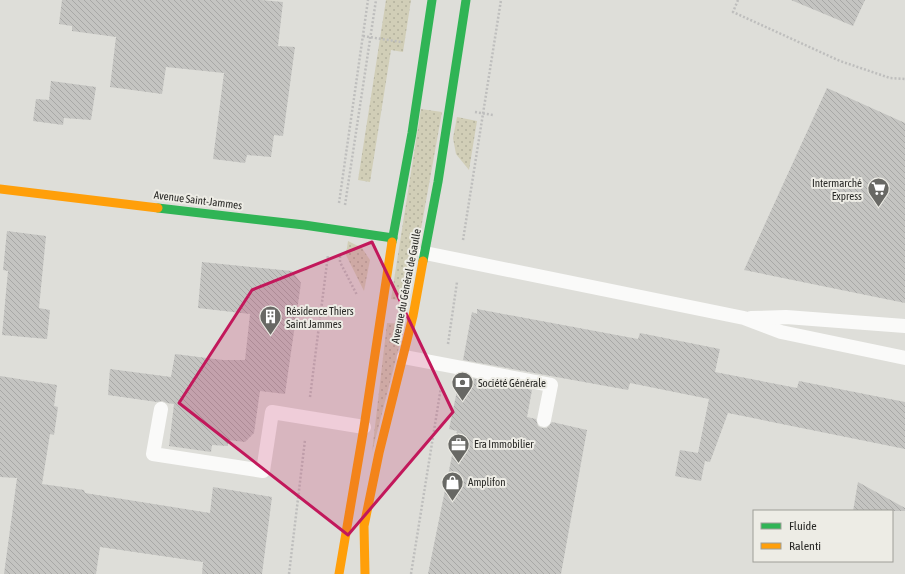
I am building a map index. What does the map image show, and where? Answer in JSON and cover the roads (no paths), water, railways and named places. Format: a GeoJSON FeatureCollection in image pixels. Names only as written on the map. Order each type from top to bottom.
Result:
{"type":"FeatureCollection","features":[{"type":"Feature","properties":{"kind":"main road","name":"Avenue du Général de Gaulle"},"geometry":{"type":"LineString","coordinates":[[339,574],[364,427],[393,238],[412,133],[432,0]]}},
{"type":"Feature","properties":{"kind":"main road","name":"Avenue du Général de Gaulle"},"geometry":{"type":"LineString","coordinates":[[365,574],[364,526],[379,453],[404,357],[425,253],[438,182],[466,0]]}},
{"type":"Feature","properties":{"kind":"main road","name":"Avenue Saint-Jammes"},"geometry":{"type":"LineString","coordinates":[[0,189],[304,225],[393,238]]}},
{"type":"Feature","properties":{"kind":"lane"},"geometry":{"type":"LineString","coordinates":[[425,253],[744,318],[782,332],[905,358]]}},
{"type":"Feature","properties":{"kind":"lane"},"geometry":{"type":"LineString","coordinates":[[744,318],[786,317],[905,326]]}},
{"type":"Feature","properties":{"kind":"lane"},"geometry":{"type":"LineString","coordinates":[[404,357],[551,385],[544,420]]}},
{"type":"Feature","properties":{"kind":"lane"},"geometry":{"type":"LineString","coordinates":[[161,409],[153,454],[263,471],[272,412],[364,427]]}},
{"type":"Feature","properties":{"kind":"place","name":"Intermarché Express"},"geometry":{"type":"Point","coordinates":[878,208]}},
{"type":"Feature","properties":{"kind":"place","name":"Résidence Thiers Saint Jammes"},"geometry":{"type":"Point","coordinates":[270,336]}},
{"type":"Feature","properties":{"kind":"place","name":"Société Générale"},"geometry":{"type":"Point","coordinates":[463,402]}},
{"type":"Feature","properties":{"kind":"place","name":"Era Immobilier"},"geometry":{"type":"Point","coordinates":[459,464]}},
{"type":"Feature","properties":{"kind":"place","name":"Amplifon"},"geometry":{"type":"Point","coordinates":[452,502]}}]}
